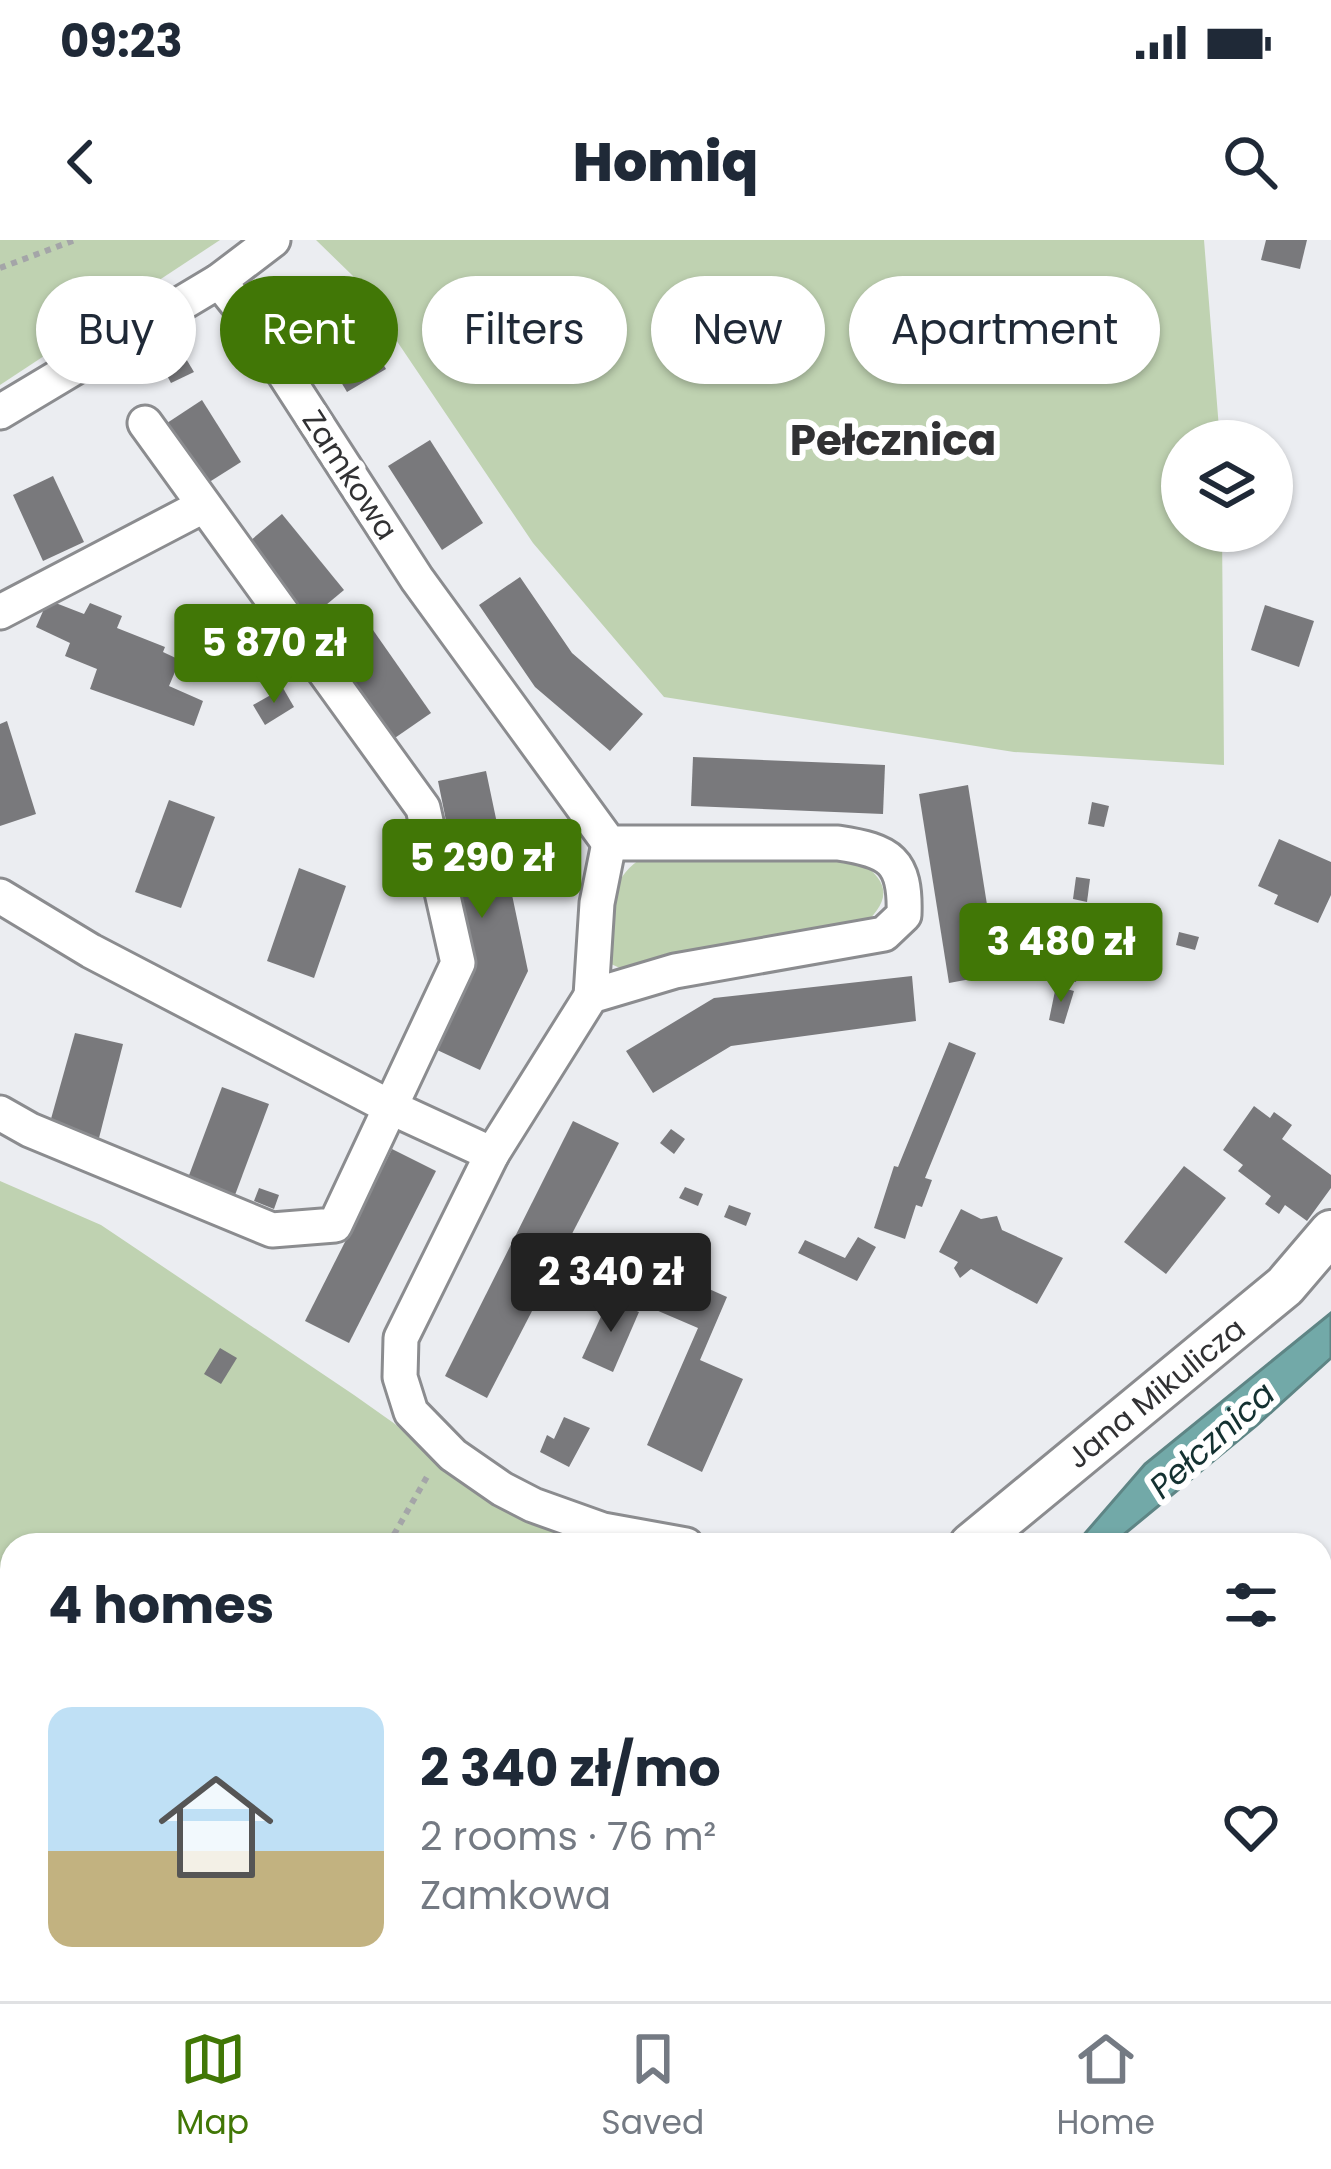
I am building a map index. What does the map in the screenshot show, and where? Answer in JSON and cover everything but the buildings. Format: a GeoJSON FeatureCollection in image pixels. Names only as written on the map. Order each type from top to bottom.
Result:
{"type":"FeatureCollection","features":[{"type":"Feature","properties":{"kind":"street"},"geometry":{"type":"LineString","coordinates":[[0,412],[219,281],[272,240]]}},
{"type":"Feature","properties":{"kind":"street","name":"Zamkowa"},"geometry":{"type":"LineString","coordinates":[[219,281],[247,316],[416,579],[609,843]]}},
{"type":"Feature","properties":{"kind":"street"},"geometry":{"type":"LineString","coordinates":[[0,1114],[272,1230],[334,1225],[458,963],[423,808],[145,423]]}},
{"type":"Feature","properties":{"kind":"street"},"geometry":{"type":"LineString","coordinates":[[0,612],[203,506]]}},
{"type":"Feature","properties":{"kind":"street"},"geometry":{"type":"LineString","coordinates":[[591,996],[675,971],[884,934],[904,915],[904,886],[894,861],[873,848],[838,843],[609,843],[597,903],[591,996],[492,1154],[401,1338],[400,1377],[411,1412],[444,1446],[502,1489],[533,1505],[620,1533]]}},
{"type":"Feature","properties":{"kind":"street"},"geometry":{"type":"LineString","coordinates":[[0,896],[91,951],[389,1106],[492,1154]]}},
{"type":"Feature","properties":{"kind":"street","name":"Jana Mikulicza"},"geometry":{"type":"LineString","coordinates":[[985,1533],[1285,1286],[1331,1232]]}},
{"type":"Feature","properties":{"kind":"path"},"geometry":{"type":"LineString","coordinates":[[0,268],[75,240]]}},
{"type":"Feature","properties":{"kind":"path"},"geometry":{"type":"LineString","coordinates":[[395,1533],[444,1446]]}},
{"type":"Feature","properties":{"kind":"green space"},"geometry":{"type":"Polygon","coordinates":[[[0,240],[220,240],[165,276],[36,276],[36,361],[0,385],[0,240]]]}},
{"type":"Feature","properties":{"kind":"green space"},"geometry":{"type":"Polygon","coordinates":[[[316,240],[1204,240],[1218,420],[1161,420],[1161,552],[1222,552],[1224,765],[1014,752],[664,697],[533,543],[426,384],[627,384],[627,276],[422,276],[422,378],[398,343],[398,276],[353,276],[316,240]]]}},
{"type":"Feature","properties":{"kind":"green space"},"geometry":{"type":"Polygon","coordinates":[[[674,853],[859,861],[879,879],[883,895],[876,912],[858,931],[675,956],[622,969],[611,964],[608,920],[616,888],[635,863],[648,856],[674,853]]]}},
{"type":"Feature","properties":{"kind":"green space"},"geometry":{"type":"Polygon","coordinates":[[[0,1181],[101,1225],[395,1424],[444,1468],[590,1533],[0,1533],[0,1181]]]}},
{"type":"Feature","properties":{"kind":"water"},"geometry":{"type":"Polygon","coordinates":[[[1331,1313],[1331,1358],[1258,1424],[1126,1533],[1085,1533],[1145,1464],[1331,1313]]]}},
{"type":"Feature","properties":{"kind":"district","name":"Pełcznica"},"geometry":{"type":"Point","coordinates":[893,440]}}]}
